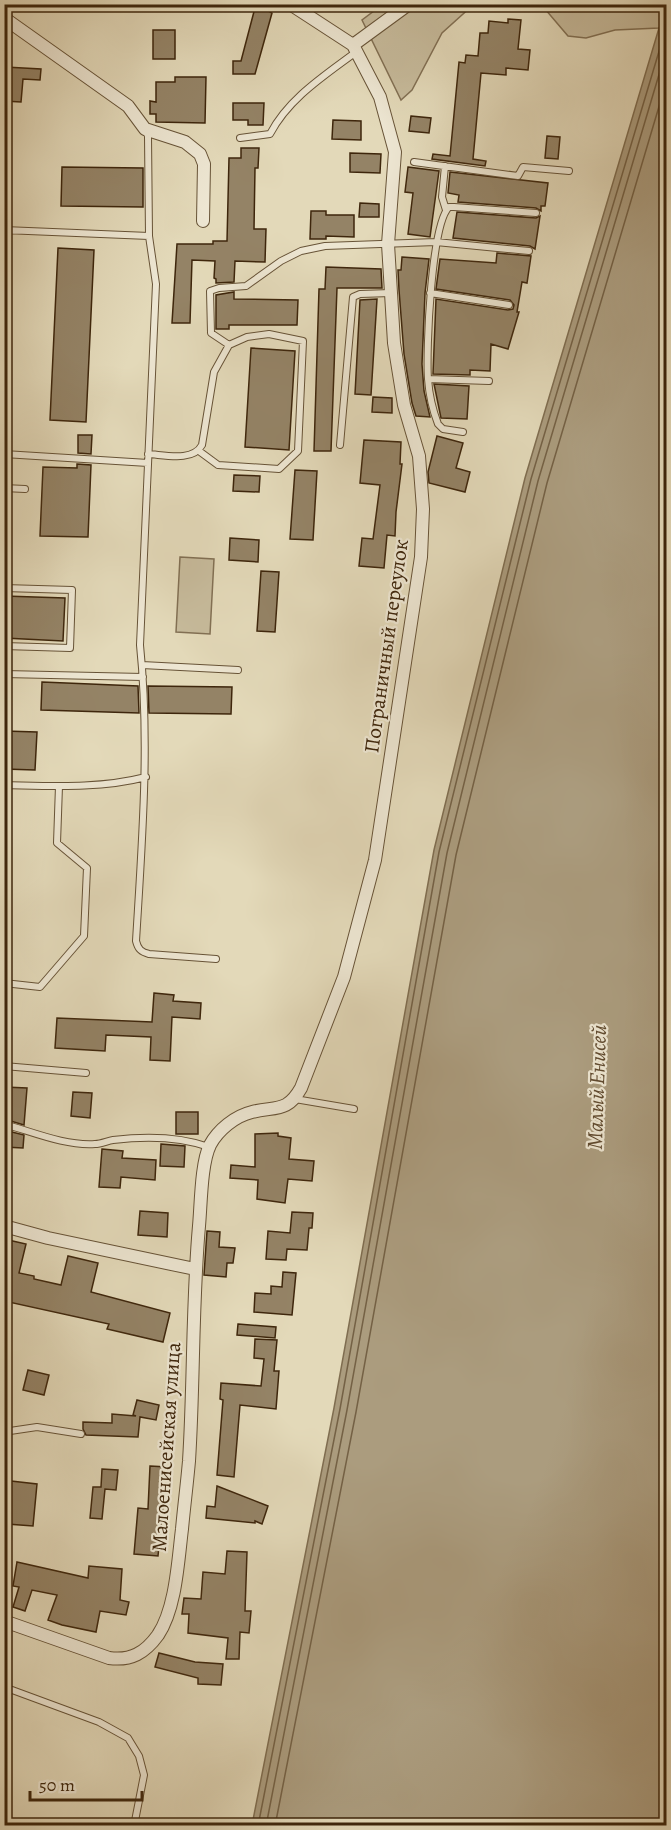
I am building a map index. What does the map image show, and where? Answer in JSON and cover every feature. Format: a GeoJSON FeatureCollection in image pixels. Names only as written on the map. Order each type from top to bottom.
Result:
{"type":"FeatureCollection","features":[{"type":"Feature","properties":{"kind":"street"},"geometry":{"type":"LineString","coordinates":[[290,4],[355,48],[410,4]]}},
{"type":"Feature","properties":{"kind":"street"},"geometry":{"type":"LineString","coordinates":[[4,18],[128,106],[145,129],[185,142],[200,154],[204,164],[203,221]]}},
{"type":"Feature","properties":{"kind":"street","name":"Пограничный переулок"},"geometry":{"type":"LineString","coordinates":[[295,1099],[344,977],[375,860],[421,558],[423,509],[419,456],[404,405],[394,343],[388,244],[395,152],[380,97],[355,48]]}},
{"type":"Feature","properties":{"kind":"street"},"geometry":{"type":"LineString","coordinates":[[4,1226],[48,1238],[195,1269],[204,1171],[209,1147],[217,1136],[240,1116],[285,1107],[295,1099]]}},
{"type":"Feature","properties":{"kind":"street","name":"Малоенисейская улица"},"geometry":{"type":"LineString","coordinates":[[4,1620],[108,1658],[122,1660],[146,1649],[159,1633],[170,1605],[178,1561],[189,1461],[195,1269]]}},
{"type":"Feature","properties":{"kind":"lane"},"geometry":{"type":"LineString","coordinates":[[240,138],[270,134],[279,117],[297,97],[355,48]]}},
{"type":"Feature","properties":{"kind":"lane"},"geometry":{"type":"LineString","coordinates":[[145,129],[148,136],[149,236],[156,284],[140,645],[146,777],[136,941],[137,947],[149,954],[216,959]]}},
{"type":"Feature","properties":{"kind":"lane"},"geometry":{"type":"LineString","coordinates":[[414,162],[518,176],[523,167],[569,171]]}},
{"type":"Feature","properties":{"kind":"lane"},"geometry":{"type":"LineString","coordinates":[[445,166],[442,197],[447,210],[436,242],[430,293],[428,380],[438,424],[443,429],[463,432]]}},
{"type":"Feature","properties":{"kind":"lane"},"geometry":{"type":"LineString","coordinates":[[447,210],[453,207],[536,213]]}},
{"type":"Feature","properties":{"kind":"lane"},"geometry":{"type":"LineString","coordinates":[[4,306],[6,230],[149,236]]}},
{"type":"Feature","properties":{"kind":"lane"},"geometry":{"type":"LineString","coordinates":[[229,345],[211,333],[210,291],[246,286],[281,261],[302,250],[325,246],[436,242],[529,251]]}},
{"type":"Feature","properties":{"kind":"lane"},"geometry":{"type":"LineString","coordinates":[[430,293],[509,305]]}},
{"type":"Feature","properties":{"kind":"lane"},"geometry":{"type":"LineString","coordinates":[[340,445],[353,297],[360,294],[391,294]]}},
{"type":"Feature","properties":{"kind":"lane"},"geometry":{"type":"LineString","coordinates":[[148,454],[190,456],[199,451],[202,445],[214,372],[229,345],[247,337],[269,334],[303,341],[298,451],[279,469],[218,465],[199,451]]}},
{"type":"Feature","properties":{"kind":"lane"},"geometry":{"type":"LineString","coordinates":[[428,380],[489,381]]}},
{"type":"Feature","properties":{"kind":"lane"},"geometry":{"type":"LineString","coordinates":[[4,454],[148,463]]}},
{"type":"Feature","properties":{"kind":"lane"},"geometry":{"type":"LineString","coordinates":[[4,488],[24,489]]}},
{"type":"Feature","properties":{"kind":"lane"},"geometry":{"type":"LineString","coordinates":[[4,588],[72,590],[70,648],[4,646]]}},
{"type":"Feature","properties":{"kind":"lane"},"geometry":{"type":"LineString","coordinates":[[142,665],[238,670]]}},
{"type":"Feature","properties":{"kind":"lane"},"geometry":{"type":"LineString","coordinates":[[4,674],[143,677]]}},
{"type":"Feature","properties":{"kind":"lane"},"geometry":{"type":"LineString","coordinates":[[4,785],[118,784],[146,777]]}},
{"type":"Feature","properties":{"kind":"lane"},"geometry":{"type":"LineString","coordinates":[[4,983],[40,987],[84,936],[87,868],[57,843],[59,786]]}},
{"type":"Feature","properties":{"kind":"lane"},"geometry":{"type":"LineString","coordinates":[[4,1066],[86,1072]]}},
{"type":"Feature","properties":{"kind":"lane"},"geometry":{"type":"LineString","coordinates":[[295,1099],[354,1109]]}},
{"type":"Feature","properties":{"kind":"lane"},"geometry":{"type":"LineString","coordinates":[[4,1124],[68,1142],[95,1144],[165,1138],[190,1140],[209,1147]]}},
{"type":"Feature","properties":{"kind":"lane"},"geometry":{"type":"LineString","coordinates":[[4,1439],[10,1431],[37,1427],[81,1434]]}},
{"type":"Feature","properties":{"kind":"lane"},"geometry":{"type":"LineString","coordinates":[[4,1687],[99,1722],[128,1738],[139,1756],[144,1775],[134,1826]]}},
{"type":"Feature","properties":{"kind":"shaded area"},"geometry":{"type":"Polygon","coordinates":[[[545,4],[666,5],[666,19],[659,28],[615,30],[586,38],[568,36],[545,9],[545,4]]]}},
{"type":"Feature","properties":{"kind":"shaded area"},"geometry":{"type":"Polygon","coordinates":[[[382,5],[473,5],[442,33],[412,90],[401,100],[362,20],[382,5]]]}},
{"type":"Feature","properties":{"kind":"shaded area"},"geometry":{"type":"Polygon","coordinates":[[[180,557],[214,559],[210,634],[176,632],[180,557]]]}},
{"type":"Feature","properties":{"kind":"water","name":"Малый Енисей"},"geometry":{"type":"Polygon","coordinates":[[[666,16],[666,1825],[252,1825],[334,1408],[434,850],[525,478],[659,28],[666,16]]]}},
{"type":"Feature","properties":{"kind":"building"},"geometry":{"type":"Polygon","coordinates":[[[256,4],[272,13],[255,74],[233,74],[233,61],[241,61],[256,4]]]}},
{"type":"Feature","properties":{"kind":"building"},"geometry":{"type":"Polygon","coordinates":[[[508,19],[521,20],[518,49],[530,50],[528,70],[506,68],[506,75],[481,73],[473,159],[486,161],[485,166],[432,159],[433,154],[450,156],[459,62],[465,63],[466,55],[478,56],[480,33],[488,33],[489,21],[508,23],[508,19]]]}},
{"type":"Feature","properties":{"kind":"building"},"geometry":{"type":"Polygon","coordinates":[[[153,30],[175,30],[175,59],[153,59],[153,30]]]}},
{"type":"Feature","properties":{"kind":"building"},"geometry":{"type":"Polygon","coordinates":[[[5,67],[41,69],[40,80],[23,79],[21,102],[4,101],[5,67]]]}},
{"type":"Feature","properties":{"kind":"building"},"geometry":{"type":"Polygon","coordinates":[[[175,77],[206,77],[205,123],[156,122],[156,114],[150,114],[150,101],[156,102],[156,82],[175,82],[175,77]]]}},
{"type":"Feature","properties":{"kind":"building"},"geometry":{"type":"Polygon","coordinates":[[[233,103],[264,103],[263,125],[248,125],[248,120],[233,120],[233,103]]]}},
{"type":"Feature","properties":{"kind":"building"},"geometry":{"type":"Polygon","coordinates":[[[411,116],[431,118],[429,133],[409,131],[411,116]]]}},
{"type":"Feature","properties":{"kind":"building"},"geometry":{"type":"Polygon","coordinates":[[[333,120],[361,121],[361,140],[332,139],[333,120]]]}},
{"type":"Feature","properties":{"kind":"building"},"geometry":{"type":"Polygon","coordinates":[[[547,136],[560,137],[558,159],[545,158],[547,136]]]}},
{"type":"Feature","properties":{"kind":"building"},"geometry":{"type":"Polygon","coordinates":[[[241,148],[259,148],[258,168],[255,168],[254,229],[266,229],[265,262],[235,261],[234,282],[216,283],[215,261],[192,260],[190,323],[172,323],[177,244],[213,244],[213,241],[227,241],[229,158],[241,158],[241,148]]]}},
{"type":"Feature","properties":{"kind":"building"},"geometry":{"type":"Polygon","coordinates":[[[350,153],[381,154],[380,173],[350,172],[350,153]]]}},
{"type":"Feature","properties":{"kind":"building"},"geometry":{"type":"Polygon","coordinates":[[[62,167],[143,168],[143,207],[61,206],[62,167]]]}},
{"type":"Feature","properties":{"kind":"building"},"geometry":{"type":"Polygon","coordinates":[[[408,167],[439,171],[430,237],[408,234],[413,193],[405,192],[408,167]]]}},
{"type":"Feature","properties":{"kind":"building"},"geometry":{"type":"Polygon","coordinates":[[[450,172],[548,183],[545,206],[541,206],[541,211],[536,208],[458,202],[459,195],[448,193],[450,172]]]}},
{"type":"Feature","properties":{"kind":"building"},"geometry":{"type":"Polygon","coordinates":[[[360,203],[379,204],[379,217],[359,217],[360,203]]]}},
{"type":"Feature","properties":{"kind":"building"},"geometry":{"type":"Polygon","coordinates":[[[311,211],[326,211],[326,215],[354,215],[354,237],[326,236],[326,239],[310,239],[311,211]]]}},
{"type":"Feature","properties":{"kind":"building"},"geometry":{"type":"Polygon","coordinates":[[[457,212],[536,218],[540,216],[535,249],[530,246],[453,238],[457,212]]]}},
{"type":"Feature","properties":{"kind":"building"},"geometry":{"type":"Polygon","coordinates":[[[58,248],[94,250],[86,422],[50,420],[58,248]]]}},
{"type":"Feature","properties":{"kind":"building"},"geometry":{"type":"Polygon","coordinates":[[[497,253],[531,256],[527,283],[522,282],[517,312],[519,312],[508,349],[491,344],[490,371],[470,370],[470,375],[433,374],[436,299],[508,310],[513,309],[514,305],[510,300],[436,289],[440,259],[496,263],[497,253]]]}},
{"type":"Feature","properties":{"kind":"building"},"geometry":{"type":"Polygon","coordinates":[[[402,257],[429,259],[422,364],[424,391],[430,417],[416,416],[412,403],[404,354],[399,290],[398,270],[401,270],[402,257]]]}},
{"type":"Feature","properties":{"kind":"building"},"geometry":{"type":"Polygon","coordinates":[[[326,267],[381,269],[382,288],[337,288],[331,451],[314,451],[319,289],[325,289],[326,267]]]}},
{"type":"Feature","properties":{"kind":"building"},"geometry":{"type":"Polygon","coordinates":[[[234,292],[234,299],[298,300],[297,325],[229,325],[229,329],[216,329],[216,295],[234,292]]]}},
{"type":"Feature","properties":{"kind":"building"},"geometry":{"type":"Polygon","coordinates":[[[377,299],[371,395],[355,394],[360,300],[377,299]]]}},
{"type":"Feature","properties":{"kind":"building"},"geometry":{"type":"Polygon","coordinates":[[[251,348],[295,351],[289,450],[245,447],[251,348]]]}},
{"type":"Feature","properties":{"kind":"building"},"geometry":{"type":"Polygon","coordinates":[[[434,384],[469,386],[467,419],[441,418],[434,384]]]}},
{"type":"Feature","properties":{"kind":"building"},"geometry":{"type":"Polygon","coordinates":[[[373,397],[392,398],[392,413],[372,412],[373,397]]]}},
{"type":"Feature","properties":{"kind":"building"},"geometry":{"type":"Polygon","coordinates":[[[78,435],[92,435],[91,454],[78,453],[78,435]]]}},
{"type":"Feature","properties":{"kind":"building"},"geometry":{"type":"Polygon","coordinates":[[[437,436],[463,443],[456,468],[470,472],[465,492],[429,483],[428,472],[437,436]]]}},
{"type":"Feature","properties":{"kind":"building"},"geometry":{"type":"Polygon","coordinates":[[[364,440],[401,442],[400,464],[402,464],[395,536],[387,535],[384,568],[359,566],[362,538],[373,539],[380,485],[360,483],[364,440]]]}},
{"type":"Feature","properties":{"kind":"building"},"geometry":{"type":"Polygon","coordinates":[[[77,464],[91,465],[88,537],[40,536],[43,467],[77,468],[77,464]]]}},
{"type":"Feature","properties":{"kind":"building"},"geometry":{"type":"Polygon","coordinates":[[[295,470],[317,471],[313,540],[290,539],[295,470]]]}},
{"type":"Feature","properties":{"kind":"building"},"geometry":{"type":"Polygon","coordinates":[[[234,475],[260,476],[259,492],[233,491],[234,475]]]}},
{"type":"Feature","properties":{"kind":"building"},"geometry":{"type":"Polygon","coordinates":[[[230,538],[259,540],[258,562],[229,560],[230,538]]]}},
{"type":"Feature","properties":{"kind":"building"},"geometry":{"type":"Polygon","coordinates":[[[261,571],[279,572],[275,632],[257,631],[261,571]]]}},
{"type":"Feature","properties":{"kind":"building"},"geometry":{"type":"Polygon","coordinates":[[[4,596],[65,598],[63,641],[4,638],[4,596]]]}},
{"type":"Feature","properties":{"kind":"building"},"geometry":{"type":"Polygon","coordinates":[[[42,682],[138,686],[139,713],[41,710],[42,682]]]}},
{"type":"Feature","properties":{"kind":"building"},"geometry":{"type":"Polygon","coordinates":[[[148,686],[232,687],[231,714],[149,713],[148,686]]]}},
{"type":"Feature","properties":{"kind":"building"},"geometry":{"type":"Polygon","coordinates":[[[4,731],[37,732],[35,770],[4,769],[4,731]]]}},
{"type":"Feature","properties":{"kind":"building"},"geometry":{"type":"Polygon","coordinates":[[[154,993],[174,995],[173,1001],[201,1003],[200,1019],[172,1017],[170,1061],[150,1060],[151,1037],[106,1035],[105,1051],[55,1048],[57,1018],[152,1022],[154,993]]]}},
{"type":"Feature","properties":{"kind":"building"},"geometry":{"type":"Polygon","coordinates":[[[4,1087],[27,1088],[24,1125],[4,1119],[4,1087]]]}},
{"type":"Feature","properties":{"kind":"building"},"geometry":{"type":"Polygon","coordinates":[[[73,1092],[92,1093],[90,1118],[71,1116],[73,1092]]]}},
{"type":"Feature","properties":{"kind":"building"},"geometry":{"type":"Polygon","coordinates":[[[176,1112],[198,1112],[198,1134],[176,1134],[176,1112]]]}},
{"type":"Feature","properties":{"kind":"building"},"geometry":{"type":"Polygon","coordinates":[[[4,1130],[24,1135],[23,1148],[4,1147],[4,1130]]]}},
{"type":"Feature","properties":{"kind":"building"},"geometry":{"type":"Polygon","coordinates":[[[278,1133],[278,1136],[291,1138],[289,1159],[314,1161],[312,1181],[288,1179],[285,1203],[257,1199],[258,1180],[230,1178],[231,1165],[255,1167],[255,1134],[278,1133]]]}},
{"type":"Feature","properties":{"kind":"building"},"geometry":{"type":"Polygon","coordinates":[[[161,1144],[185,1146],[184,1167],[160,1166],[161,1144]]]}},
{"type":"Feature","properties":{"kind":"building"},"geometry":{"type":"Polygon","coordinates":[[[102,1149],[123,1151],[122,1158],[156,1160],[155,1180],[121,1177],[120,1188],[99,1187],[102,1149]]]}},
{"type":"Feature","properties":{"kind":"building"},"geometry":{"type":"Polygon","coordinates":[[[140,1211],[168,1213],[167,1237],[138,1235],[140,1211]]]}},
{"type":"Feature","properties":{"kind":"building"},"geometry":{"type":"Polygon","coordinates":[[[292,1212],[313,1213],[307,1250],[287,1249],[286,1260],[266,1259],[268,1231],[290,1233],[292,1212]]]}},
{"type":"Feature","properties":{"kind":"building"},"geometry":{"type":"Polygon","coordinates":[[[207,1231],[220,1232],[219,1247],[235,1248],[233,1263],[227,1263],[226,1277],[204,1275],[207,1231]]]}},
{"type":"Feature","properties":{"kind":"building"},"geometry":{"type":"Polygon","coordinates":[[[4,1239],[26,1244],[19,1273],[34,1276],[34,1279],[61,1285],[68,1256],[98,1263],[91,1292],[170,1313],[163,1342],[107,1329],[109,1324],[4,1301],[4,1239]]]}},
{"type":"Feature","properties":{"kind":"building"},"geometry":{"type":"Polygon","coordinates":[[[283,1272],[296,1273],[292,1315],[254,1312],[255,1293],[271,1294],[271,1286],[282,1287],[283,1272]]]}},
{"type":"Feature","properties":{"kind":"building"},"geometry":{"type":"Polygon","coordinates":[[[238,1324],[276,1327],[275,1338],[237,1335],[238,1324]]]}},
{"type":"Feature","properties":{"kind":"building"},"geometry":{"type":"Polygon","coordinates":[[[255,1339],[277,1340],[274,1371],[279,1371],[276,1409],[240,1405],[234,1477],[217,1475],[223,1400],[220,1399],[221,1383],[261,1386],[264,1359],[254,1358],[255,1339]]]}},
{"type":"Feature","properties":{"kind":"building"},"geometry":{"type":"Polygon","coordinates":[[[28,1370],[49,1375],[44,1395],[23,1390],[28,1370]]]}},
{"type":"Feature","properties":{"kind":"building"},"geometry":{"type":"Polygon","coordinates":[[[137,1400],[159,1405],[156,1420],[140,1417],[138,1437],[86,1435],[83,1422],[112,1423],[112,1414],[136,1416],[133,1415],[137,1400]]]}},
{"type":"Feature","properties":{"kind":"building"},"geometry":{"type":"Polygon","coordinates":[[[150,1466],[167,1467],[158,1556],[134,1554],[138,1508],[148,1509],[150,1466]]]}},
{"type":"Feature","properties":{"kind":"building"},"geometry":{"type":"Polygon","coordinates":[[[102,1469],[118,1470],[116,1490],[105,1489],[102,1519],[90,1518],[93,1487],[101,1487],[102,1469]]]}},
{"type":"Feature","properties":{"kind":"building"},"geometry":{"type":"Polygon","coordinates":[[[11,1481],[37,1484],[33,1526],[7,1524],[11,1481]]]}},
{"type":"Feature","properties":{"kind":"building"},"geometry":{"type":"Polygon","coordinates":[[[217,1486],[268,1506],[262,1524],[255,1521],[255,1523],[206,1518],[207,1506],[215,1507],[217,1486]]]}},
{"type":"Feature","properties":{"kind":"building"},"geometry":{"type":"Polygon","coordinates":[[[227,1551],[247,1552],[245,1611],[251,1611],[249,1633],[240,1632],[239,1659],[226,1659],[228,1638],[188,1633],[189,1614],[182,1614],[184,1598],[201,1599],[203,1572],[225,1574],[227,1551]]]}},
{"type":"Feature","properties":{"kind":"building"},"geometry":{"type":"Polygon","coordinates":[[[17,1562],[88,1578],[89,1566],[122,1569],[120,1600],[129,1602],[126,1615],[100,1611],[96,1632],[48,1620],[57,1595],[32,1590],[25,1611],[13,1607],[19,1587],[13,1586],[17,1562]]]}},
{"type":"Feature","properties":{"kind":"building"},"geometry":{"type":"Polygon","coordinates":[[[159,1653],[195,1662],[223,1664],[221,1685],[198,1684],[198,1678],[155,1667],[159,1653]]]}}]}
